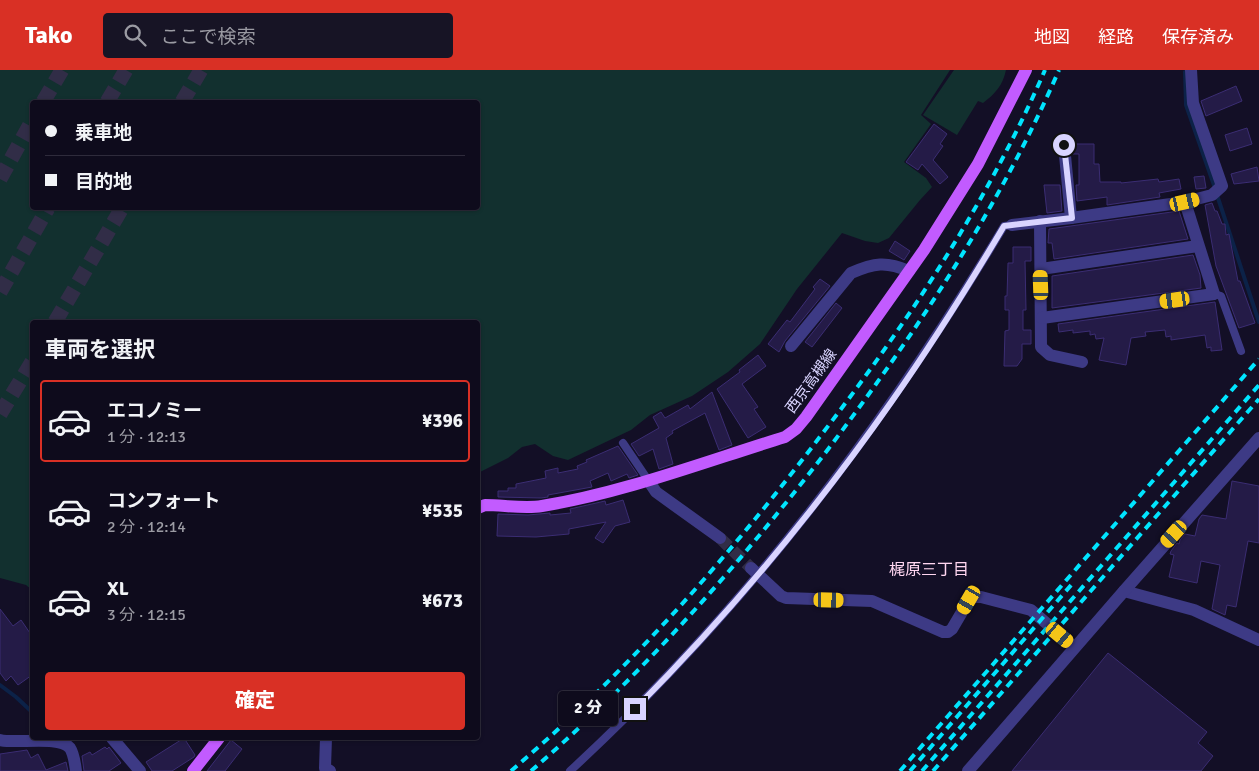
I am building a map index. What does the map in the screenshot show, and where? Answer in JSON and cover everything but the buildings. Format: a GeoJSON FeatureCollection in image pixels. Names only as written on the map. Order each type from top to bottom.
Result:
{"type":"FeatureCollection","features":[{"type":"Feature","properties":{"kind":"main road","name":"西京高槻線"},"geometry":{"type":"LineString","coordinates":[[480,507],[485,505],[540,506],[591,495],[648,480],[785,437],[791,433],[806,417],[909,271],[978,164],[1026,70]]}},
{"type":"Feature","properties":{"kind":"main road"},"geometry":{"type":"LineString","coordinates":[[193,771],[217,740]]}},
{"type":"Feature","properties":{"kind":"street"},"geometry":{"type":"LineString","coordinates":[[1012,225],[1185,202],[1215,194],[1222,186],[1193,103],[1191,70]]}},
{"type":"Feature","properties":{"kind":"street"},"geometry":{"type":"LineString","coordinates":[[1064,145],[1072,218]]}},
{"type":"Feature","properties":{"kind":"street"},"geometry":{"type":"LineString","coordinates":[[1042,318],[1214,294],[1185,202]]}},
{"type":"Feature","properties":{"kind":"street"},"geometry":{"type":"LineString","coordinates":[[1040,222],[1041,347],[1050,354],[1082,362]]}},
{"type":"Feature","properties":{"kind":"street"},"geometry":{"type":"LineString","coordinates":[[1041,269],[1198,246]]}},
{"type":"Feature","properties":{"kind":"street"},"geometry":{"type":"LineString","coordinates":[[791,346],[851,273],[862,268],[886,264],[909,271]]}},
{"type":"Feature","properties":{"kind":"street"},"geometry":{"type":"LineString","coordinates":[[968,771],[1124,590],[1259,438]]}},
{"type":"Feature","properties":{"kind":"street"},"geometry":{"type":"LineString","coordinates":[[648,480],[656,492],[720,538]]}},
{"type":"Feature","properties":{"kind":"street"},"geometry":{"type":"LineString","coordinates":[[755,572],[781,596],[786,598],[872,601],[943,632],[948,632],[952,629],[969,600],[974,597],[981,597],[1030,610],[1074,648]]}},
{"type":"Feature","properties":{"kind":"street"},"geometry":{"type":"LineString","coordinates":[[1124,590],[1194,610],[1259,640]]}},
{"type":"Feature","properties":{"kind":"street"},"geometry":{"type":"LineString","coordinates":[[0,740],[63,743],[70,748],[76,771]]}},
{"type":"Feature","properties":{"kind":"street"},"geometry":{"type":"LineString","coordinates":[[114,740],[140,771]]}},
{"type":"Feature","properties":{"kind":"street"},"geometry":{"type":"LineString","coordinates":[[326,740],[325,768],[330,771]]}},
{"type":"Feature","properties":{"kind":"lane"},"geometry":{"type":"LineString","coordinates":[[570,771],[610,734],[672,671],[842,469],[892,401],[976,273],[1004,226],[1012,225]]}},
{"type":"Feature","properties":{"kind":"lane"},"geometry":{"type":"LineString","coordinates":[[1214,294],[1221,296],[1241,351]]}},
{"type":"Feature","properties":{"kind":"lane"},"geometry":{"type":"LineString","coordinates":[[623,443],[648,480]]}},
{"type":"Feature","properties":{"kind":"green space"},"geometry":{"type":"Polygon","coordinates":[[[0,70],[950,70],[921,115],[931,124],[904,162],[926,178],[932,187],[889,238],[878,243],[865,241],[842,233],[797,289],[760,344],[728,372],[692,396],[650,415],[631,430],[568,460],[553,456],[535,444],[522,447],[508,458],[480,472],[480,320],[30,320],[30,588],[26,585],[0,578],[0,70]]]}},
{"type":"Feature","properties":{"kind":"green space"},"geometry":{"type":"Polygon","coordinates":[[[954,70],[1006,70],[998,89],[983,103],[978,101],[957,135],[923,115],[954,70]]]}},
{"type":"Feature","properties":{"kind":"waterway"},"geometry":{"type":"LineString","coordinates":[[1185,72],[1186,105],[1215,188]]}},
{"type":"Feature","properties":{"kind":"waterway"},"geometry":{"type":"LineString","coordinates":[[1217,195],[1259,322]]}},
{"type":"Feature","properties":{"kind":"waterway"},"geometry":{"type":"LineString","coordinates":[[0,685],[30,710]]}},
{"type":"Feature","properties":{"kind":"tunnel"},"geometry":{"type":"LineString","coordinates":[[44,100],[62,70]]}},
{"type":"Feature","properties":{"kind":"tunnel"},"geometry":{"type":"LineString","coordinates":[[108,100],[126,70]]}},
{"type":"Feature","properties":{"kind":"tunnel"},"geometry":{"type":"LineString","coordinates":[[183,100],[201,70]]}},
{"type":"Feature","properties":{"kind":"tunnel"},"geometry":{"type":"LineString","coordinates":[[0,179],[30,125]]}},
{"type":"Feature","properties":{"kind":"tunnel"},"geometry":{"type":"LineString","coordinates":[[0,292],[47,210]]}},
{"type":"Feature","properties":{"kind":"tunnel"},"geometry":{"type":"LineString","coordinates":[[56,320],[121,210]]}},
{"type":"Feature","properties":{"kind":"tunnel"},"geometry":{"type":"LineString","coordinates":[[0,414],[30,365]]}},
{"type":"Feature","properties":{"kind":"tunnel"},"geometry":{"type":"LineString","coordinates":[[720,538],[751,568]]}},
{"type":"Feature","properties":{"kind":"railway"},"geometry":{"type":"LineString","coordinates":[[511,771],[596,693],[676,611],[787,480],[886,348],[945,259],[1023,119],[1045,70]]}},
{"type":"Feature","properties":{"kind":"railway"},"geometry":{"type":"LineString","coordinates":[[531,771],[612,696],[688,617],[761,534],[829,448],[894,358],[955,266],[1011,170],[1059,70]]}},
{"type":"Feature","properties":{"kind":"railway"},"geometry":{"type":"LineString","coordinates":[[900,771],[1259,359]]}},
{"type":"Feature","properties":{"kind":"railway"},"geometry":{"type":"LineString","coordinates":[[922,771],[1259,385]]}},
{"type":"Feature","properties":{"kind":"railway"},"geometry":{"type":"LineString","coordinates":[[933,771],[1259,399]]}},
{"type":"Feature","properties":{"kind":"railway"},"geometry":{"type":"LineString","coordinates":[[910,771],[1072,584]]}},
{"type":"Feature","properties":{"kind":"district","name":"梶原三丁目"},"geometry":{"type":"Point","coordinates":[929,569]}},
{"type":"Feature","properties":{"kind":"route"},"geometry":{"type":"LineString","coordinates":[[635,709],[758,576],[848,462],[927,349],[1004,226],[1072,218],[1064,145]]}}]}
